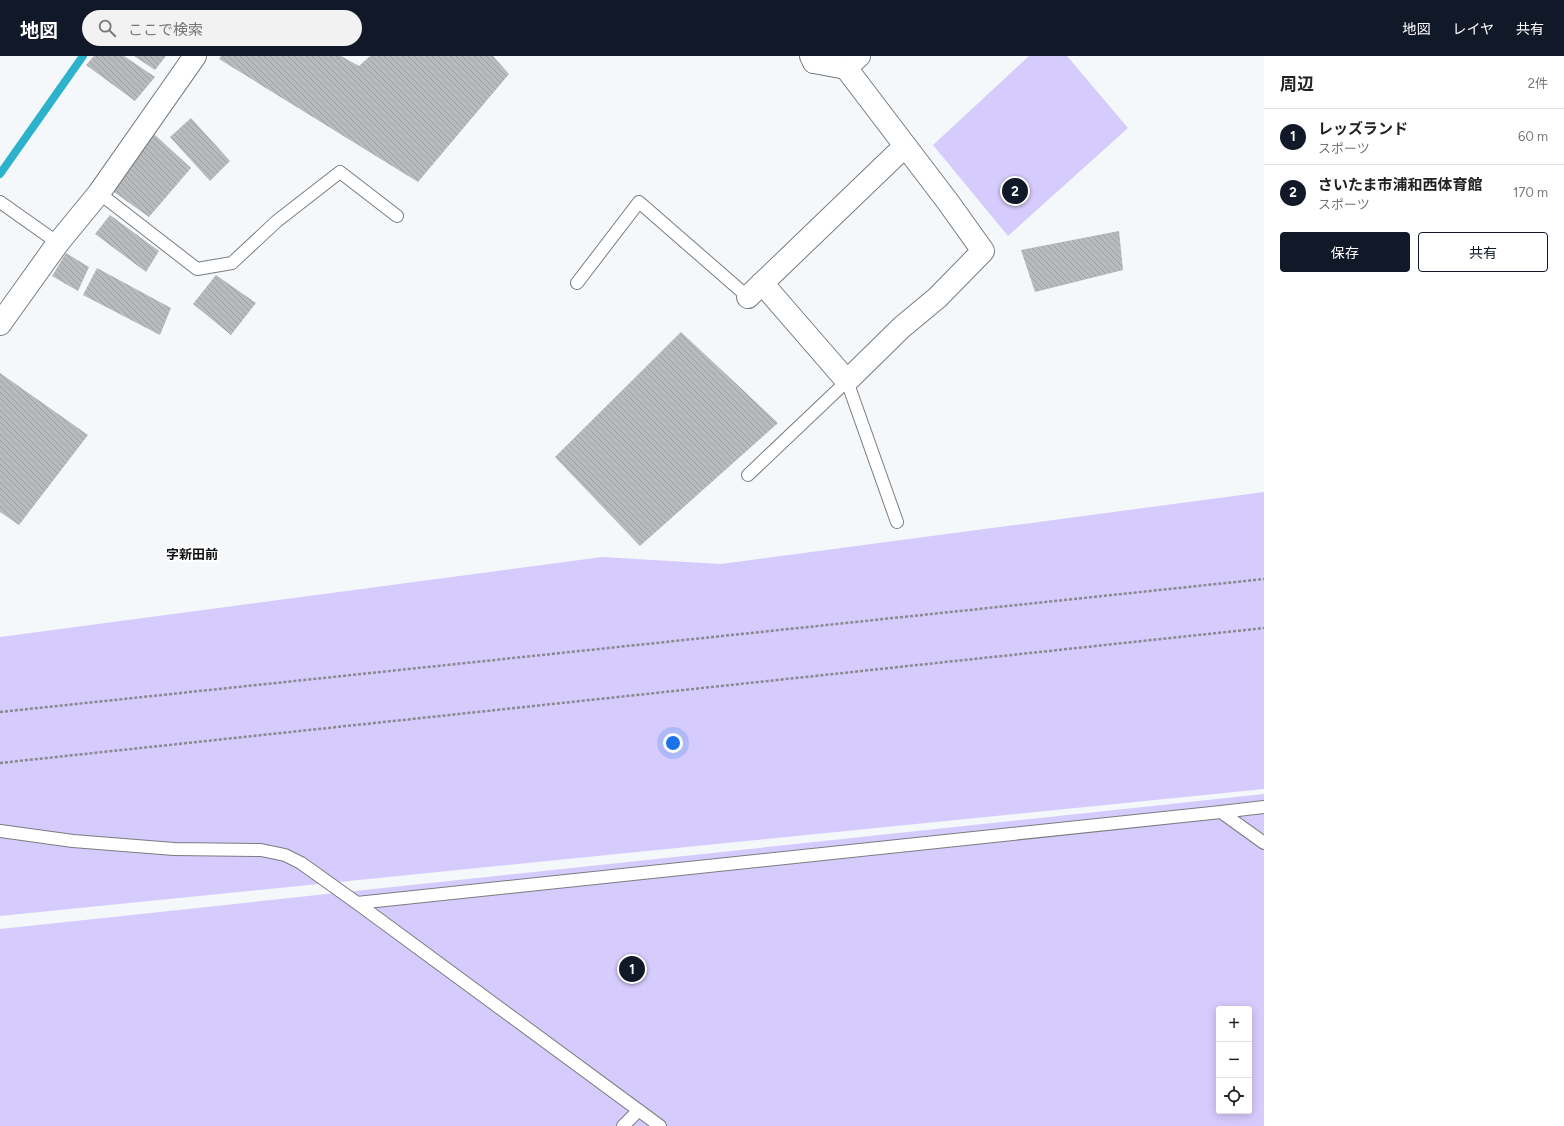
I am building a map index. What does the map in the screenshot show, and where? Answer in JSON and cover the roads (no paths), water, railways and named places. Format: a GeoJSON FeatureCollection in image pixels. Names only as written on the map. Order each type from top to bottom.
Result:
{"type":"FeatureCollection","features":[{"type":"Feature","properties":{"kind":"street"},"geometry":{"type":"LineString","coordinates":[[0,324],[58,244],[100,192],[195,56]]}},
{"type":"Feature","properties":{"kind":"street"},"geometry":{"type":"LineString","coordinates":[[812,59],[853,62],[905,146],[983,251],[937,298],[902,328],[847,381],[755,290],[905,146]]}},
{"type":"Feature","properties":{"kind":"lane"},"geometry":{"type":"LineString","coordinates":[[100,192],[197,269],[232,263],[277,220],[340,172],[397,216]]}},
{"type":"Feature","properties":{"kind":"lane"},"geometry":{"type":"LineString","coordinates":[[0,202],[58,244]]}},
{"type":"Feature","properties":{"kind":"lane"},"geometry":{"type":"LineString","coordinates":[[577,283],[639,202],[755,290]]}},
{"type":"Feature","properties":{"kind":"lane"},"geometry":{"type":"LineString","coordinates":[[748,475],[847,381],[897,522]]}},
{"type":"Feature","properties":{"kind":"lane"},"geometry":{"type":"LineString","coordinates":[[357,903],[1264,807]]}},
{"type":"Feature","properties":{"kind":"lane"},"geometry":{"type":"LineString","coordinates":[[1221,812],[1264,843]]}},
{"type":"Feature","properties":{"kind":"lane"},"geometry":{"type":"LineString","coordinates":[[0,831],[73,841],[174,848],[261,850],[285,855],[301,863],[357,903],[660,1126]]}},
{"type":"Feature","properties":{"kind":"lane"},"geometry":{"type":"LineString","coordinates":[[623,1126],[638,1111]]}},
{"type":"Feature","properties":{"kind":"waterway"},"geometry":{"type":"LineString","coordinates":[[0,174],[83,56]]}},
{"type":"Feature","properties":{"kind":"place","name":"さいたま市浦和西体育館"},"geometry":{"type":"Point","coordinates":[1015,191]}},
{"type":"Feature","properties":{"kind":"place","name":"レッズランド"},"geometry":{"type":"Point","coordinates":[632,969]}},
{"type":"Feature","properties":{"kind":"district","name":"字新田前"},"geometry":{"type":"Point","coordinates":[192,554]}}]}
